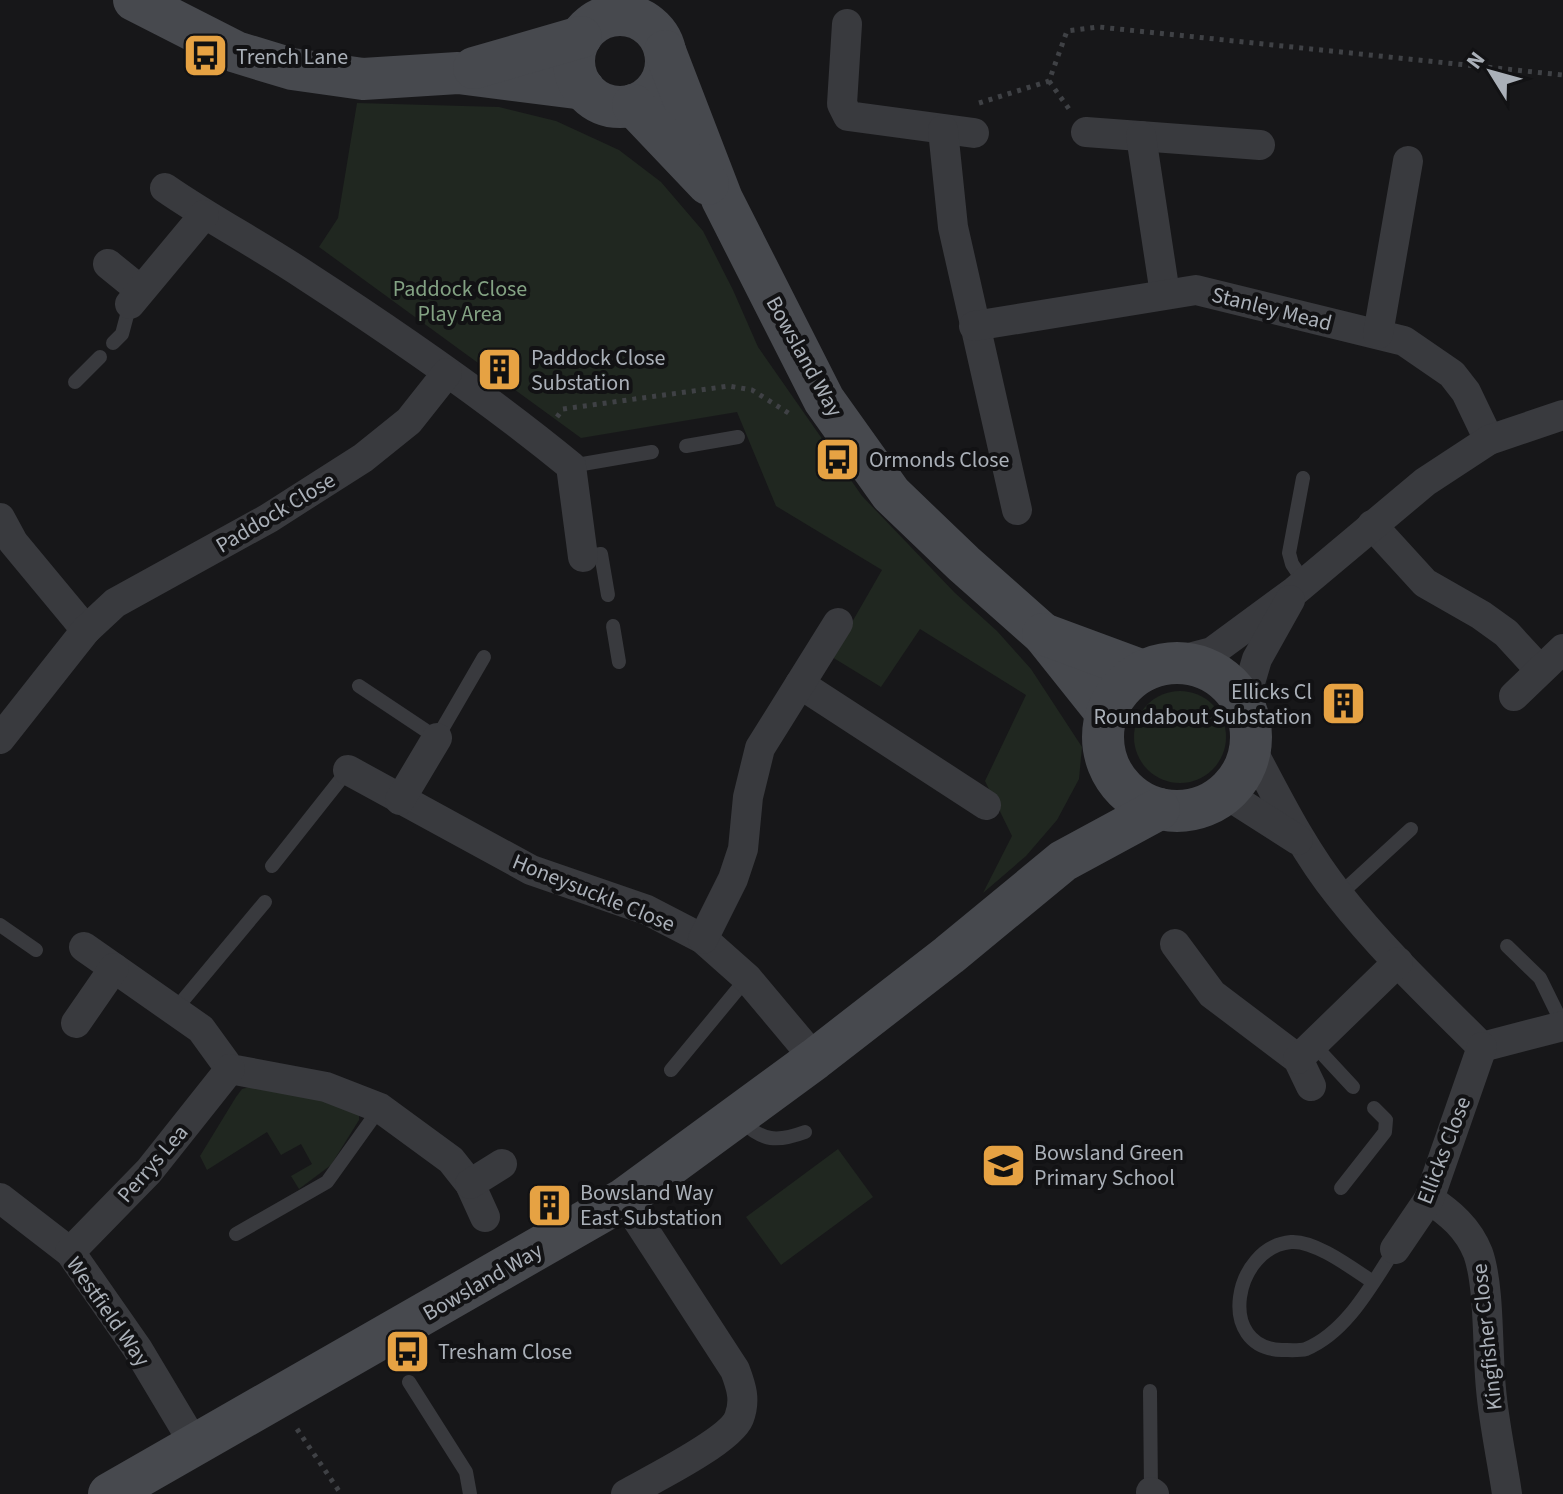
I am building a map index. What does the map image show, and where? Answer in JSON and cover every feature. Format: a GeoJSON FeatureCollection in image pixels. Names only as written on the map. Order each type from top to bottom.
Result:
{"type":"FeatureCollection","features":[{"type":"Feature","properties":{"kind":"street"},"geometry":{"type":"LineString","coordinates":[[134,0],[236,52],[292,69],[363,79],[458,73],[584,89]]}},
{"type":"Feature","properties":{"kind":"street"},"geometry":{"type":"LineString","coordinates":[[458,73],[604,18],[625,15],[659,26],[666,65],[656,90],[633,105],[606,105],[593,99],[577,77],[575,50],[604,18]]}},
{"type":"Feature","properties":{"kind":"street"},"geometry":{"type":"LineString","coordinates":[[847,24],[842,104],[848,116],[974,133]]}},
{"type":"Feature","properties":{"kind":"street","name":"Bowsland Way"},"geometry":{"type":"LineString","coordinates":[[659,26],[722,199],[824,400],[891,494],[1043,634],[1106,713]]}},
{"type":"Feature","properties":{"kind":"street","name":"Bowsland Way"},"geometry":{"type":"LineString","coordinates":[[633,105],[722,199]]}},
{"type":"Feature","properties":{"kind":"street"},"geometry":{"type":"LineString","coordinates":[[943,130],[953,227],[1017,510]]}},
{"type":"Feature","properties":{"kind":"street"},"geometry":{"type":"LineString","coordinates":[[1086,132],[1260,145]]}},
{"type":"Feature","properties":{"kind":"street"},"geometry":{"type":"LineString","coordinates":[[1141,136],[1165,294]]}},
{"type":"Feature","properties":{"kind":"street"},"geometry":{"type":"LineString","coordinates":[[1378,334],[1408,161]]}},
{"type":"Feature","properties":{"kind":"street"},"geometry":{"type":"LineString","coordinates":[[165,188],[204,215],[304,274],[447,373],[571,466],[583,557]]}},
{"type":"Feature","properties":{"kind":"street"},"geometry":{"type":"LineString","coordinates":[[108,264],[135,297],[204,215]]}},
{"type":"Feature","properties":{"kind":"street","name":"Stanley Mead"},"geometry":{"type":"LineString","coordinates":[[974,326],[1196,290],[1404,341],[1452,374],[1466,392],[1489,440]]}},
{"type":"Feature","properties":{"kind":"street","name":"Paddock Close"},"geometry":{"type":"LineString","coordinates":[[0,739],[86,630],[115,603],[269,518],[363,458],[409,421],[447,373]]}},
{"type":"Feature","properties":{"kind":"street"},"geometry":{"type":"LineString","coordinates":[[1157,667],[1192,664],[1213,672],[1231,685],[1244,703],[1251,725],[1251,748],[1238,781],[1226,794],[1205,806],[1182,812],[1159,809],[1135,799],[1118,782],[1106,761],[1103,737],[1106,713],[1127,682],[1157,667],[1212,652],[1300,586],[1425,482],[1489,440],[1563,415]]}},
{"type":"Feature","properties":{"kind":"street"},"geometry":{"type":"LineString","coordinates":[[0,518],[13,542],[86,630]]}},
{"type":"Feature","properties":{"kind":"street"},"geometry":{"type":"LineString","coordinates":[[1372,525],[1425,583],[1506,633],[1540,670]]}},
{"type":"Feature","properties":{"kind":"street"},"geometry":{"type":"LineString","coordinates":[[1244,703],[1257,659],[1300,586]]}},
{"type":"Feature","properties":{"kind":"street","name":"Honeysuckle Close"},"geometry":{"type":"LineString","coordinates":[[703,939],[733,879],[743,849],[748,797],[760,748],[838,623]]}},
{"type":"Feature","properties":{"kind":"street","name":"Bowsland Way"},"geometry":{"type":"LineString","coordinates":[[1043,634],[1157,667]]}},
{"type":"Feature","properties":{"kind":"street"},"geometry":{"type":"LineString","coordinates":[[1514,696],[1563,649]]}},
{"type":"Feature","properties":{"kind":"street"},"geometry":{"type":"LineString","coordinates":[[800,684],[986,805]]}},
{"type":"Feature","properties":{"kind":"street"},"geometry":{"type":"LineString","coordinates":[[400,800],[437,738]]}},
{"type":"Feature","properties":{"kind":"street"},"geometry":{"type":"LineString","coordinates":[[1251,748],[1300,841],[1339,895],[1398,962],[1482,1047],[1563,1026]]}},
{"type":"Feature","properties":{"kind":"street","name":"Honeysuckle Close"},"geometry":{"type":"LineString","coordinates":[[348,770],[531,870],[647,910],[703,939],[747,978],[815,1059]]}},
{"type":"Feature","properties":{"kind":"street","name":"Bowsland Way"},"geometry":{"type":"LineString","coordinates":[[1063,861],[1118,782]]}},
{"type":"Feature","properties":{"kind":"street"},"geometry":{"type":"LineString","coordinates":[[1226,794],[1300,841]]}},
{"type":"Feature","properties":{"kind":"street","name":"Bowsland Way"},"geometry":{"type":"LineString","coordinates":[[109,1494],[624,1199],[815,1059],[1063,861],[1159,809]]}},
{"type":"Feature","properties":{"kind":"street"},"geometry":{"type":"LineString","coordinates":[[1175,944],[1212,994],[1308,1063],[1398,962]]}},
{"type":"Feature","properties":{"kind":"street"},"geometry":{"type":"LineString","coordinates":[[84,947],[201,1029],[230,1069],[326,1087],[380,1108],[451,1160],[470,1184],[485,1217]]}},
{"type":"Feature","properties":{"kind":"street"},"geometry":{"type":"LineString","coordinates":[[76,1023],[114,968]]}},
{"type":"Feature","properties":{"kind":"street","name":"Ellicks Close"},"geometry":{"type":"LineString","coordinates":[[1395,1249],[1429,1199],[1482,1047]]}},
{"type":"Feature","properties":{"kind":"street","name":"Perrys Lea"},"geometry":{"type":"LineString","coordinates":[[70,1252],[149,1171],[230,1069]]}},
{"type":"Feature","properties":{"kind":"street"},"geometry":{"type":"LineString","coordinates":[[470,1184],[502,1164]]}},
{"type":"Feature","properties":{"kind":"street","name":"Westfield Way"},"geometry":{"type":"LineString","coordinates":[[0,1198],[70,1252],[137,1348],[195,1445]]}},
{"type":"Feature","properties":{"kind":"street"},"geometry":{"type":"LineString","coordinates":[[624,1199],[735,1370],[744,1395],[739,1419],[726,1435],[626,1494]]}},
{"type":"Feature","properties":{"kind":"street","name":"Kingfisher Close"},"geometry":{"type":"LineString","coordinates":[[1429,1199],[1447,1211],[1466,1231],[1478,1254],[1483,1275],[1491,1393],[1507,1494]]}},
{"type":"Feature","properties":{"kind":"lane"},"geometry":{"type":"LineString","coordinates":[[113,343],[122,334],[135,297]]}},
{"type":"Feature","properties":{"kind":"lane"},"geometry":{"type":"LineString","coordinates":[[75,382],[100,357]]}},
{"type":"Feature","properties":{"kind":"lane"},"geometry":{"type":"LineString","coordinates":[[686,446],[738,437]]}},
{"type":"Feature","properties":{"kind":"lane"},"geometry":{"type":"LineString","coordinates":[[571,466],[652,452]]}},
{"type":"Feature","properties":{"kind":"lane"},"geometry":{"type":"LineString","coordinates":[[1300,586],[1289,553],[1303,478]]}},
{"type":"Feature","properties":{"kind":"lane"},"geometry":{"type":"LineString","coordinates":[[583,557],[601,554],[608,595]]}},
{"type":"Feature","properties":{"kind":"lane"},"geometry":{"type":"LineString","coordinates":[[613,626],[619,662]]}},
{"type":"Feature","properties":{"kind":"lane"},"geometry":{"type":"LineString","coordinates":[[359,686],[437,738],[484,657]]}},
{"type":"Feature","properties":{"kind":"lane","name":"Honeysuckle Close"},"geometry":{"type":"LineString","coordinates":[[272,866],[348,770]]}},
{"type":"Feature","properties":{"kind":"lane"},"geometry":{"type":"LineString","coordinates":[[1339,895],[1411,829]]}},
{"type":"Feature","properties":{"kind":"lane"},"geometry":{"type":"LineString","coordinates":[[174,1012],[265,902]]}},
{"type":"Feature","properties":{"kind":"lane"},"geometry":{"type":"LineString","coordinates":[[0,925],[36,950]]}},
{"type":"Feature","properties":{"kind":"lane"},"geometry":{"type":"LineString","coordinates":[[1507,946],[1540,978],[1563,1026]]}},
{"type":"Feature","properties":{"kind":"lane"},"geometry":{"type":"LineString","coordinates":[[671,1070],[747,978]]}},
{"type":"Feature","properties":{"kind":"lane"},"geometry":{"type":"LineString","coordinates":[[1308,1063],[1353,1087]]}},
{"type":"Feature","properties":{"kind":"lane"},"geometry":{"type":"LineString","coordinates":[[236,1234],[327,1182],[380,1108]]}},
{"type":"Feature","properties":{"kind":"lane"},"geometry":{"type":"LineString","coordinates":[[1341,1188],[1385,1132],[1386,1120],[1374,1108]]}},
{"type":"Feature","properties":{"kind":"lane"},"geometry":{"type":"LineString","coordinates":[[738,1117],[750,1130],[762,1136],[783,1140],[805,1132]]}},
{"type":"Feature","properties":{"kind":"lane"},"geometry":{"type":"LineString","coordinates":[[1373,1282],[1308,1244],[1290,1242],[1266,1251],[1253,1263],[1240,1292],[1240,1322],[1250,1338],[1273,1349],[1304,1350],[1329,1334],[1355,1308],[1373,1282],[1395,1249]]}},
{"type":"Feature","properties":{"kind":"lane"},"geometry":{"type":"LineString","coordinates":[[409,1382],[466,1472],[470,1494]]}},
{"type":"Feature","properties":{"kind":"lane"},"geometry":{"type":"LineString","coordinates":[[1150,1391],[1153,1493]]}},
{"type":"Feature","properties":{"kind":"path"},"geometry":{"type":"LineString","coordinates":[[974,133],[974,104],[1049,81],[1067,31],[1099,27],[1563,75]]}},
{"type":"Feature","properties":{"kind":"path"},"geometry":{"type":"LineString","coordinates":[[279,1396],[298,1431],[341,1494]]}},
{"type":"Feature","properties":{"kind":"green space","name":"Paddock Close Play Area"},"geometry":{"type":"Polygon","coordinates":[[[357,103],[499,107],[556,121],[619,150],[661,182],[703,231],[758,347],[862,496],[1031,669],[1082,747],[1079,779],[1057,820],[1026,856],[983,893],[1012,836],[985,781],[1026,695],[920,629],[881,687],[832,657],[882,570],[776,506],[737,412],[581,438],[319,247],[338,218],[357,103]]]}},
{"type":"Feature","properties":{"kind":"green space"},"geometry":{"type":"Polygon","coordinates":[[[1171,691],[1189,691],[1206,698],[1219,711],[1226,737],[1219,763],[1206,776],[1189,783],[1171,783],[1154,776],[1141,763],[1134,746],[1134,728],[1141,711],[1154,698],[1171,691]]]}},
{"type":"Feature","properties":{"kind":"green space"},"geometry":{"type":"Polygon","coordinates":[[[249,1087],[301,1093],[359,1111],[359,1120],[331,1165],[299,1189],[291,1176],[312,1164],[301,1144],[281,1155],[267,1132],[207,1170],[200,1156],[236,1097],[242,1089],[249,1087]]]}},
{"type":"Feature","properties":{"kind":"green space"},"geometry":{"type":"Polygon","coordinates":[[[838,1149],[873,1197],[781,1265],[746,1217],[838,1149]]]}},
{"type":"Feature","properties":{"kind":"place","name":"Trench Lane"},"geometry":{"type":"Point","coordinates":[205,56]}},
{"type":"Feature","properties":{"kind":"place","name":"Paddock Close Substation"},"geometry":{"type":"Point","coordinates":[500,370]}},
{"type":"Feature","properties":{"kind":"place","name":"Ormonds Close"},"geometry":{"type":"Point","coordinates":[838,459]}},
{"type":"Feature","properties":{"kind":"place","name":"Ellicks Cl Roundabout Substation"},"geometry":{"type":"Point","coordinates":[1343,704]}},
{"type":"Feature","properties":{"kind":"place","name":"Bowsland Green Primary School"},"geometry":{"type":"Point","coordinates":[1003,1165]}},
{"type":"Feature","properties":{"kind":"place","name":"Bowsland Way East Substation"},"geometry":{"type":"Point","coordinates":[549,1205]}},
{"type":"Feature","properties":{"kind":"place","name":"Tresham Close"},"geometry":{"type":"Point","coordinates":[407,1351]}}]}
